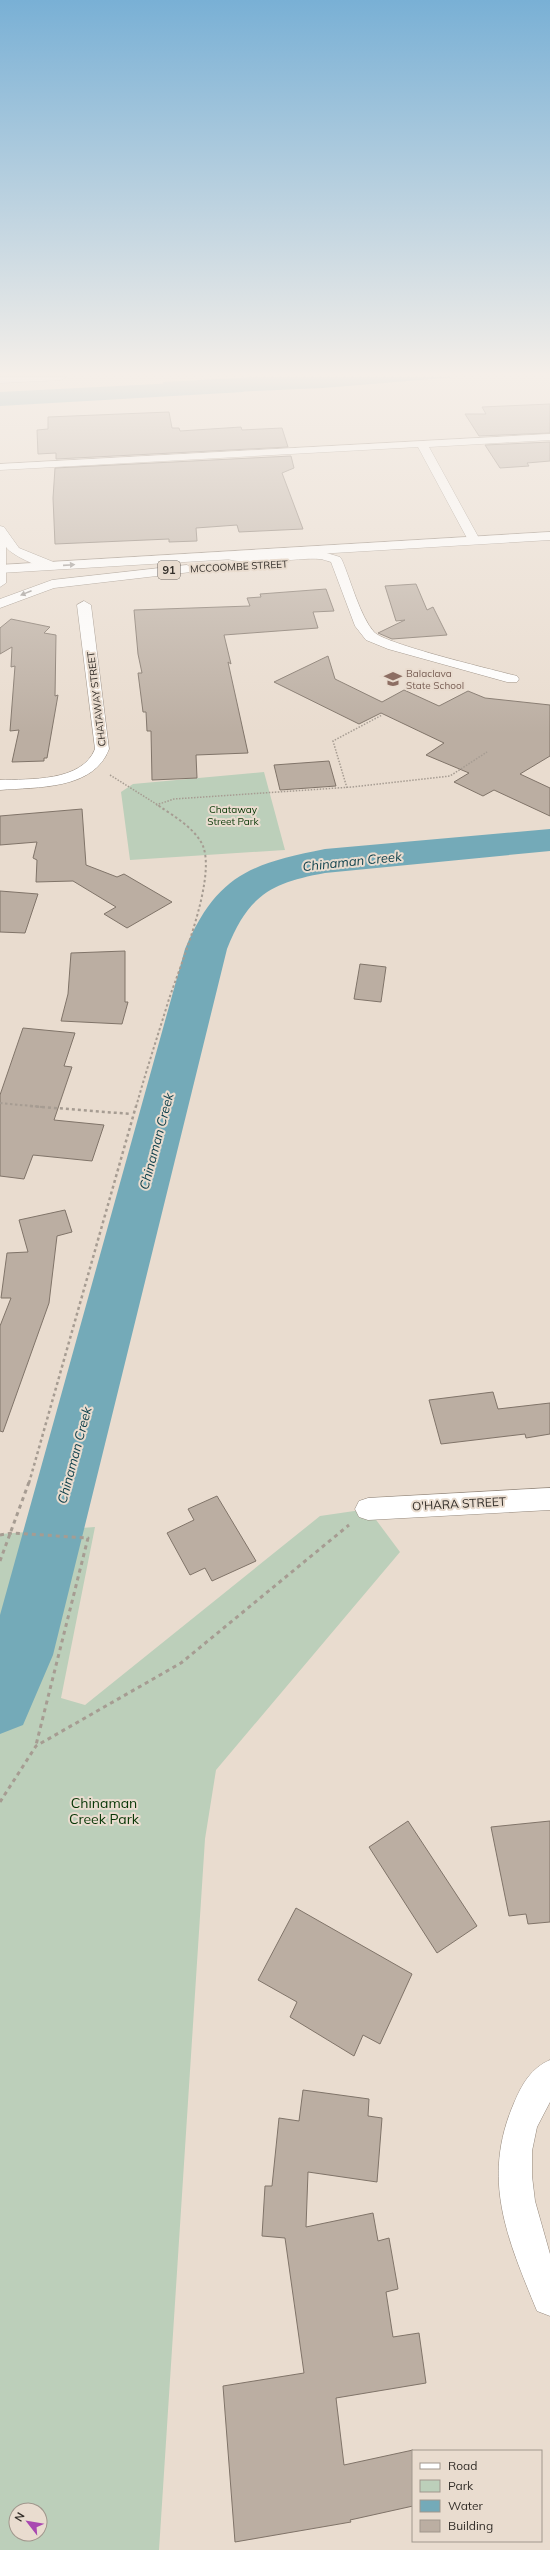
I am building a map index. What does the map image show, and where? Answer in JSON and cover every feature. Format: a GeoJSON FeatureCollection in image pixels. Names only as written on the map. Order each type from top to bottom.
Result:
{"type":"FeatureCollection","features":[{"type":"Feature","properties":{"kind":"street"},"geometry":{"type":"LineString","coordinates":[[450,496],[474,540]]}},
{"type":"Feature","properties":{"kind":"street"},"geometry":{"type":"LineString","coordinates":[[0,530],[15,551],[52,566]]}},
{"type":"Feature","properties":{"kind":"street"},"geometry":{"type":"LineString","coordinates":[[0,533],[1,576]]}},
{"type":"Feature","properties":{"kind":"street","name":"MCCOOMBE STREET"},"geometry":{"type":"LineString","coordinates":[[1,576],[52,566],[213,555],[550,536]]}},
{"type":"Feature","properties":{"kind":"street","name":"MCCOOMBE STREET"},"geometry":{"type":"LineString","coordinates":[[1,576],[187,569],[550,548]]}},
{"type":"Feature","properties":{"kind":"street"},"geometry":{"type":"LineString","coordinates":[[213,555],[266,558],[320,555],[336,560],[362,626],[372,637],[393,646],[512,679]]}},
{"type":"Feature","properties":{"kind":"street"},"geometry":{"type":"LineString","coordinates":[[0,604],[52,584],[187,569]]}},
{"type":"Feature","properties":{"kind":"street","name":"CHATAWAY STREET"},"geometry":{"type":"LineString","coordinates":[[0,784],[62,778],[95,765],[102,749],[84,605]]}},
{"type":"Feature","properties":{"kind":"street","name":"O'HARA STREET"},"geometry":{"type":"LineString","coordinates":[[368,1510],[550,1499]]}},
{"type":"Feature","properties":{"kind":"street"},"geometry":{"type":"LineString","coordinates":[[550,2076],[543,2082],[523,2118],[514,2153],[516,2199],[527,2245],[550,2298]]}},
{"type":"Feature","properties":{"kind":"path"},"geometry":{"type":"LineString","coordinates":[[347,788],[333,741],[382,715]]}},
{"type":"Feature","properties":{"kind":"path"},"geometry":{"type":"LineString","coordinates":[[156,805],[174,799],[347,788],[450,776],[487,752]]}},
{"type":"Feature","properties":{"kind":"path"},"geometry":{"type":"LineString","coordinates":[[0,1561],[12,1533],[131,1114],[193,927],[206,859],[201,841],[194,832],[95,765]]}},
{"type":"Feature","properties":{"kind":"path"},"geometry":{"type":"LineString","coordinates":[[0,1103],[131,1114]]}},
{"type":"Feature","properties":{"kind":"path"},"geometry":{"type":"LineString","coordinates":[[36,1746],[181,1662],[368,1510]]}},
{"type":"Feature","properties":{"kind":"path"},"geometry":{"type":"LineString","coordinates":[[0,1535],[12,1533],[88,1538],[36,1746],[0,1802]]}},
{"type":"Feature","properties":{"kind":"green space","name":"Chataway Street Park"},"geometry":{"type":"Polygon","coordinates":[[[264,772],[285,850],[130,860],[121,792],[133,784],[264,772]]]}},
{"type":"Feature","properties":{"kind":"green space","name":"Chinaman Creek Park"},"geometry":{"type":"Polygon","coordinates":[[[368,1509],[400,1552],[216,1770],[205,1839],[159,2550],[0,2550],[0,1534],[95,1527],[61,1698],[85,1705],[320,1516],[368,1509]]]}},
{"type":"Feature","properties":{"kind":"building"},"geometry":{"type":"Polygon","coordinates":[[[53,496],[291,496],[303,529],[239,532],[237,525],[196,528],[197,541],[169,542],[169,539],[55,544],[53,496]]]}},
{"type":"Feature","properties":{"kind":"building"},"geometry":{"type":"Polygon","coordinates":[[[416,584],[427,610],[433,607],[447,635],[392,639],[378,633],[405,620],[396,621],[385,586],[416,584]]]}},
{"type":"Feature","properties":{"kind":"building"},"geometry":{"type":"Polygon","coordinates":[[[326,589],[334,611],[313,612],[318,628],[224,635],[231,664],[228,662],[248,753],[196,755],[197,778],[152,780],[151,731],[147,731],[146,712],[143,712],[138,673],[142,673],[138,654],[134,610],[250,606],[247,598],[261,597],[260,594],[326,589]]]}},
{"type":"Feature","properties":{"kind":"building"},"geometry":{"type":"Polygon","coordinates":[[[11,619],[50,627],[44,633],[56,635],[55,696],[58,695],[47,758],[44,758],[44,761],[12,762],[19,730],[10,731],[15,666],[11,667],[12,647],[0,654],[0,628],[11,619]]]}},
{"type":"Feature","properties":{"kind":"building"},"geometry":{"type":"Polygon","coordinates":[[[328,656],[335,679],[382,702],[404,690],[439,706],[468,691],[485,698],[550,705],[550,756],[520,774],[550,788],[550,816],[494,790],[483,796],[454,782],[469,773],[426,755],[444,743],[381,713],[359,724],[274,682],[328,656]]]}},
{"type":"Feature","properties":{"kind":"building"},"geometry":{"type":"Polygon","coordinates":[[[329,761],[336,786],[280,790],[274,765],[329,761]]]}},
{"type":"Feature","properties":{"kind":"building"},"geometry":{"type":"Polygon","coordinates":[[[82,809],[86,865],[117,877],[124,874],[172,902],[127,928],[104,914],[116,907],[73,881],[36,882],[37,860],[33,858],[37,842],[0,845],[0,816],[82,809]]]}},
{"type":"Feature","properties":{"kind":"building"},"geometry":{"type":"Polygon","coordinates":[[[0,891],[38,894],[25,933],[0,932],[0,891]]]}},
{"type":"Feature","properties":{"kind":"building"},"geometry":{"type":"Polygon","coordinates":[[[125,951],[125,1002],[128,1002],[122,1024],[61,1021],[68,994],[71,953],[125,951]]]}},
{"type":"Feature","properties":{"kind":"building"},"geometry":{"type":"Polygon","coordinates":[[[360,964],[386,967],[381,1002],[354,999],[360,964]]]}},
{"type":"Feature","properties":{"kind":"building"},"geometry":{"type":"Polygon","coordinates":[[[23,1028],[75,1033],[64,1066],[72,1067],[54,1120],[104,1125],[92,1161],[33,1155],[24,1179],[0,1176],[0,1095],[23,1028]]]}},
{"type":"Feature","properties":{"kind":"building"},"geometry":{"type":"Polygon","coordinates":[[[65,1210],[72,1232],[57,1236],[49,1303],[3,1432],[0,1431],[0,1326],[11,1298],[1,1298],[7,1253],[28,1252],[19,1220],[65,1210]]]}},
{"type":"Feature","properties":{"kind":"building"},"geometry":{"type":"Polygon","coordinates":[[[493,1392],[498,1409],[550,1403],[550,1434],[526,1438],[525,1434],[441,1444],[429,1400],[493,1392]]]}},
{"type":"Feature","properties":{"kind":"building"},"geometry":{"type":"Polygon","coordinates":[[[217,1496],[256,1561],[212,1581],[205,1568],[190,1575],[167,1533],[194,1520],[188,1509],[217,1496]]]}},
{"type":"Feature","properties":{"kind":"building"},"geometry":{"type":"Polygon","coordinates":[[[408,1821],[477,1926],[437,1953],[369,1847],[408,1821]]]}},
{"type":"Feature","properties":{"kind":"building"},"geometry":{"type":"Polygon","coordinates":[[[550,1821],[550,1922],[528,1924],[526,1914],[509,1916],[491,1827],[550,1821]]]}},
{"type":"Feature","properties":{"kind":"building"},"geometry":{"type":"Polygon","coordinates":[[[296,1908],[412,1974],[380,2044],[363,2035],[354,2056],[290,2017],[297,2002],[258,1980],[296,1908]]]}},
{"type":"Feature","properties":{"kind":"building"},"geometry":{"type":"Polygon","coordinates":[[[303,2090],[369,2099],[368,2116],[382,2118],[377,2182],[308,2172],[306,2227],[373,2213],[378,2241],[389,2238],[398,2289],[386,2292],[393,2337],[419,2333],[426,2383],[336,2398],[344,2465],[412,2450],[412,2506],[350,2520],[351,2522],[235,2542],[223,2386],[304,2373],[285,2238],[262,2236],[265,2186],[272,2186],[279,2118],[299,2121],[303,2090]]]}},
{"type":"Feature","properties":{"kind":"waterway","name":"Chinaman Creek"},"geometry":{"type":"LineString","coordinates":[[0,1703],[21,1655],[206,949],[225,910],[237,896],[265,877],[303,865],[325,861],[550,840]]}},
{"type":"Feature","properties":{"kind":"place","name":"Balaclava State School"},"geometry":{"type":"Point","coordinates":[393,679]}}]}
